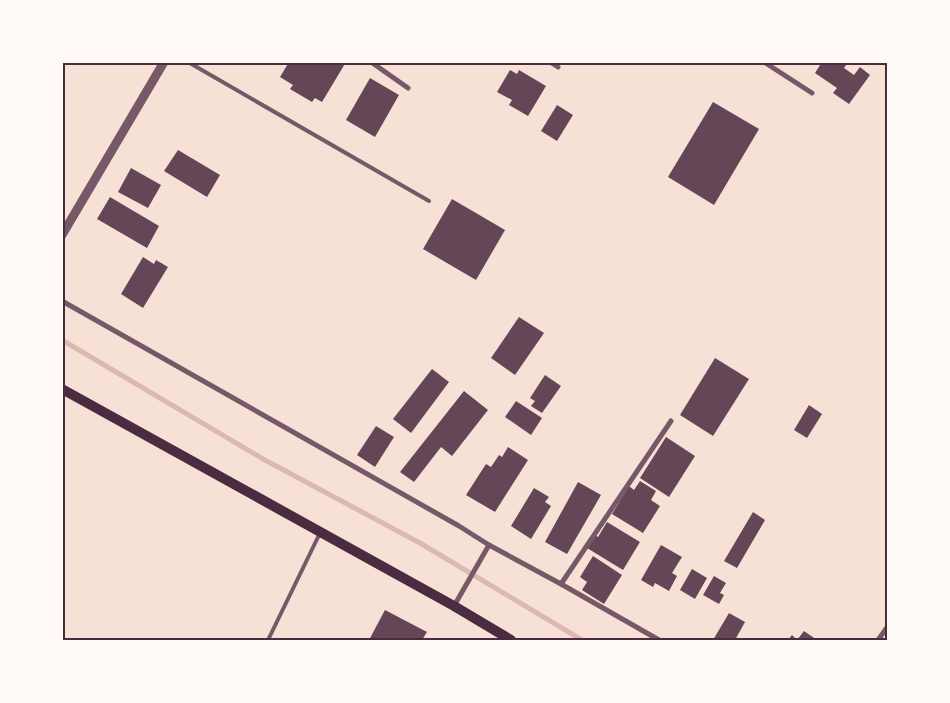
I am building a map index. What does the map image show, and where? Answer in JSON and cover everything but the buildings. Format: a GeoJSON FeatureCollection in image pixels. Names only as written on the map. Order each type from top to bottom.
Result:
{"type":"FeatureCollection","features":[{"type":"Feature","properties":{"kind":"main road"},"geometry":{"type":"LineString","coordinates":[[62,389],[454,606],[511,640]]}},
{"type":"Feature","properties":{"kind":"street"},"geometry":{"type":"LineString","coordinates":[[62,235],[164,62]]}},
{"type":"Feature","properties":{"kind":"street"},"geometry":{"type":"LineString","coordinates":[[371,62],[408,88]]}},
{"type":"Feature","properties":{"kind":"street"},"geometry":{"type":"LineString","coordinates":[[550,62],[558,67]]}},
{"type":"Feature","properties":{"kind":"street"},"geometry":{"type":"LineString","coordinates":[[764,62],[812,93]]}},
{"type":"Feature","properties":{"kind":"street"},"geometry":{"type":"LineString","coordinates":[[62,301],[659,640]]}},
{"type":"Feature","properties":{"kind":"street"},"geometry":{"type":"LineString","coordinates":[[561,584],[671,421]]}},
{"type":"Feature","properties":{"kind":"street"},"geometry":{"type":"LineString","coordinates":[[454,606],[489,545]]}},
{"type":"Feature","properties":{"kind":"street"},"geometry":{"type":"LineString","coordinates":[[878,640],[888,626]]}},
{"type":"Feature","properties":{"kind":"lane"},"geometry":{"type":"LineString","coordinates":[[188,62],[429,201]]}},
{"type":"Feature","properties":{"kind":"lane"},"geometry":{"type":"LineString","coordinates":[[268,640],[320,533]]}},
{"type":"Feature","properties":{"kind":"waterway"},"geometry":{"type":"LineString","coordinates":[[62,340],[263,459],[420,543],[582,640]]}}]}
